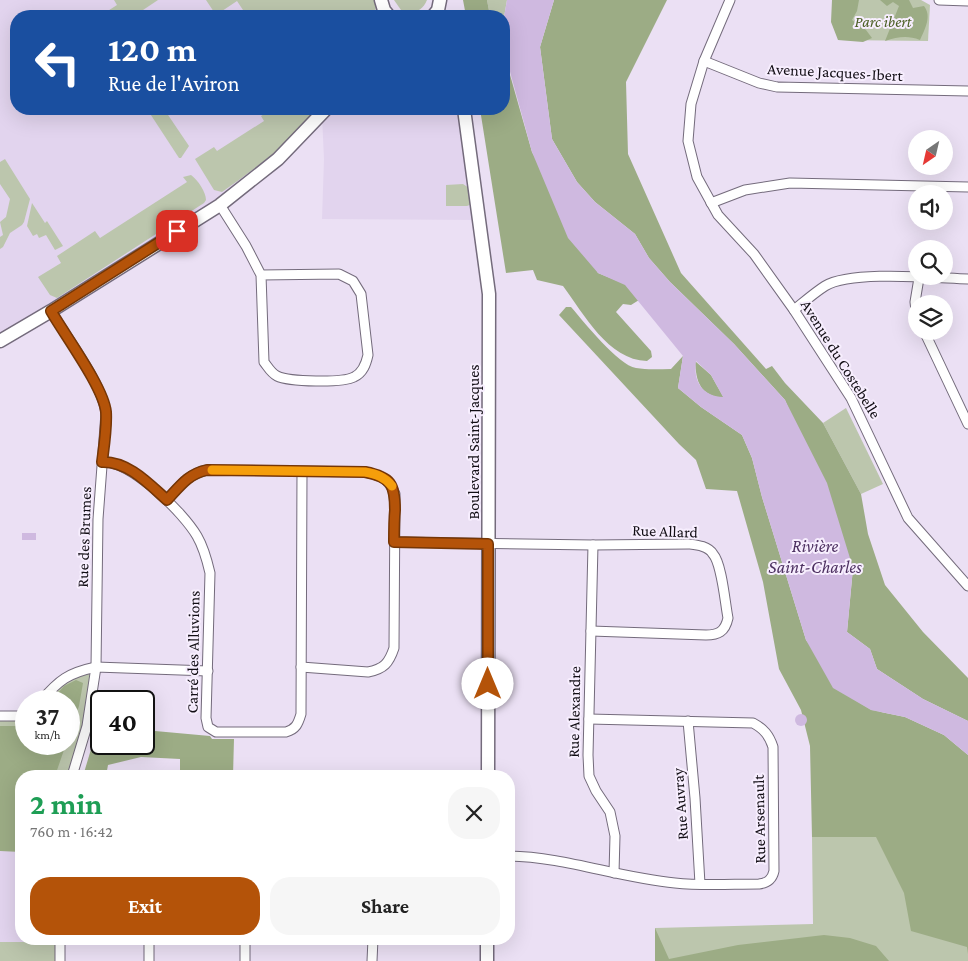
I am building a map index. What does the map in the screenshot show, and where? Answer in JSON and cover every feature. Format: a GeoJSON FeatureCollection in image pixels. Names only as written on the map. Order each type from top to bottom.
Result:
{"type":"FeatureCollection","features":[{"type":"Feature","properties":{"kind":"street","name":"Avenue du Costebelle"},"geometry":{"type":"LineString","coordinates":[[730,0],[704,61],[691,104],[688,141],[697,177],[718,215],[754,254],[794,310],[851,398],[908,518],[968,586]]}},
{"type":"Feature","properties":{"kind":"street"},"geometry":{"type":"LineString","coordinates":[[939,0],[968,1]]}},
{"type":"Feature","properties":{"kind":"street","name":"Avenue Jacques-Ibert"},"geometry":{"type":"LineString","coordinates":[[704,61],[758,83],[777,87],[968,92]]}},
{"type":"Feature","properties":{"kind":"street"},"geometry":{"type":"LineString","coordinates":[[0,341],[220,204],[278,159],[320,115]]}},
{"type":"Feature","properties":{"kind":"street","name":"Boulevard Saint-Jacques"},"geometry":{"type":"LineString","coordinates":[[465,115],[489,294],[488,770]]}},
{"type":"Feature","properties":{"kind":"street"},"geometry":{"type":"LineString","coordinates":[[711,203],[745,190],[790,183],[968,187]]}},
{"type":"Feature","properties":{"kind":"street"},"geometry":{"type":"LineString","coordinates":[[220,204],[246,246],[261,275],[264,362],[274,375],[284,379],[299,380],[346,380],[356,377],[366,364],[368,355],[361,294],[353,281],[339,274],[261,275]]}},
{"type":"Feature","properties":{"kind":"street"},"geometry":{"type":"LineString","coordinates":[[794,310],[826,285],[849,278],[908,278]]}},
{"type":"Feature","properties":{"kind":"street"},"geometry":{"type":"LineString","coordinates":[[953,279],[968,279]]}},
{"type":"Feature","properties":{"kind":"street","name":"Rue des Brumes"},"geometry":{"type":"LineString","coordinates":[[51,311],[96,384],[105,404],[106,413],[98,520],[96,667],[87,726],[74,770]]}},
{"type":"Feature","properties":{"kind":"street"},"geometry":{"type":"LineString","coordinates":[[928,340],[968,424]]}},
{"type":"Feature","properties":{"kind":"street"},"geometry":{"type":"LineString","coordinates":[[959,404],[968,400]]}},
{"type":"Feature","properties":{"kind":"street","name":"Carré des Alluvions"},"geometry":{"type":"LineString","coordinates":[[102,462],[112,462],[123,466],[139,476],[167,500],[196,534],[206,554],[210,573],[206,718],[208,727],[216,732],[286,732],[296,727],[301,714],[302,472]]}},
{"type":"Feature","properties":{"kind":"street"},"geometry":{"type":"LineString","coordinates":[[167,500],[196,472],[207,470],[365,472],[377,475],[392,485],[395,494],[394,648],[391,658],[386,666],[368,672],[301,667]]}},
{"type":"Feature","properties":{"kind":"street","name":"Rue Allard"},"geometry":{"type":"LineString","coordinates":[[394,542],[593,545],[689,544],[702,546],[713,552],[718,562],[728,618],[726,626],[716,635],[590,631]]}},
{"type":"Feature","properties":{"kind":"street","name":"Rue Alexandre"},"geometry":{"type":"LineString","coordinates":[[593,545],[590,631],[589,776],[610,812],[615,836],[614,873]]}},
{"type":"Feature","properties":{"kind":"street"},"geometry":{"type":"LineString","coordinates":[[51,690],[56,683],[78,671],[96,667],[208,671]]}},
{"type":"Feature","properties":{"kind":"street"},"geometry":{"type":"LineString","coordinates":[[0,716],[15,716]]}},
{"type":"Feature","properties":{"kind":"street","name":"Rue Arsenault"},"geometry":{"type":"LineString","coordinates":[[515,856],[575,864],[674,883],[759,884],[766,883],[771,879],[774,871],[772,747],[770,737],[762,728],[753,723],[589,719]]}},
{"type":"Feature","properties":{"kind":"street","name":"Rue Auvray"},"geometry":{"type":"LineString","coordinates":[[688,721],[700,884]]}},
{"type":"Feature","properties":{"kind":"street"},"geometry":{"type":"LineString","coordinates":[[60,945],[60,961]]}},
{"type":"Feature","properties":{"kind":"street"},"geometry":{"type":"LineString","coordinates":[[149,945],[149,961]]}},
{"type":"Feature","properties":{"kind":"street"},"geometry":{"type":"LineString","coordinates":[[245,961],[246,945]]}},
{"type":"Feature","properties":{"kind":"street"},"geometry":{"type":"LineString","coordinates":[[372,961],[373,945]]}},
{"type":"Feature","properties":{"kind":"street"},"geometry":{"type":"LineString","coordinates":[[487,945],[487,961]]}},
{"type":"Feature","properties":{"kind":"shaded area"},"geometry":{"type":"Polygon","coordinates":[[[0,0],[381,0],[386,10],[10,10],[10,115],[322,115],[253,179],[0,341],[0,0]]]}},
{"type":"Feature","properties":{"kind":"shaded area"},"geometry":{"type":"Polygon","coordinates":[[[322,115],[465,115],[480,220],[322,219],[324,159],[322,115]]]}},
{"type":"Feature","properties":{"kind":"shaded area"},"geometry":{"type":"Polygon","coordinates":[[[0,816],[15,828],[15,942],[0,942],[0,816]]]}},
{"type":"Feature","properties":{"kind":"green space"},"geometry":{"type":"Polygon","coordinates":[[[114,0],[158,0],[143,10],[109,10],[117,5],[114,0]]]}},
{"type":"Feature","properties":{"kind":"green space"},"geometry":{"type":"Polygon","coordinates":[[[206,0],[376,0],[375,10],[243,10],[237,1],[224,10],[213,10],[206,0]]]}},
{"type":"Feature","properties":{"kind":"green space"},"geometry":{"type":"Polygon","coordinates":[[[394,0],[427,0],[419,10],[401,10],[394,0]]]}},
{"type":"Feature","properties":{"kind":"green space"},"geometry":{"type":"Polygon","coordinates":[[[463,0],[487,0],[489,10],[465,10],[463,0]]]}},
{"type":"Feature","properties":{"kind":"green space"},"geometry":{"type":"Polygon","coordinates":[[[487,0],[507,0],[505,10],[489,10],[487,0]]]}},
{"type":"Feature","properties":{"kind":"green space"},"geometry":{"type":"Polygon","coordinates":[[[554,0],[667,0],[626,82],[628,154],[681,273],[766,369],[772,366],[785,383],[823,423],[861,494],[868,534],[885,585],[923,632],[968,678],[968,721],[923,699],[877,669],[870,649],[847,632],[853,568],[785,400],[734,344],[670,282],[649,258],[635,234],[595,202],[577,182],[552,139],[540,47],[554,0]]]}},
{"type":"Feature","properties":{"kind":"green space"},"geometry":{"type":"Polygon","coordinates":[[[832,0],[859,0],[857,11],[852,20],[866,30],[872,38],[863,42],[838,40],[831,22],[832,0]]]}},
{"type":"Feature","properties":{"kind":"green space","name":"Parc ibert"},"geometry":{"type":"Polygon","coordinates":[[[836,0],[921,0],[930,5],[928,41],[838,40],[836,0]]]}},
{"type":"Feature","properties":{"kind":"green space"},"geometry":{"type":"Polygon","coordinates":[[[880,0],[909,0],[913,8],[924,6],[928,18],[920,40],[902,37],[885,41],[899,6],[893,2],[887,6],[880,0]]]}},
{"type":"Feature","properties":{"kind":"green space"},"geometry":{"type":"Polygon","coordinates":[[[510,75],[532,152],[598,273],[625,284],[639,300],[631,305],[623,304],[616,312],[651,351],[652,357],[647,361],[633,359],[620,353],[598,334],[563,286],[537,280],[533,270],[506,273],[481,115],[510,115],[510,75]]]}},
{"type":"Feature","properties":{"kind":"green space"},"geometry":{"type":"Polygon","coordinates":[[[151,115],[168,115],[189,146],[181,158],[179,158],[151,115]]]}},
{"type":"Feature","properties":{"kind":"green space"},"geometry":{"type":"Polygon","coordinates":[[[312,115],[285,144],[260,165],[222,192],[214,190],[195,159],[214,147],[217,151],[264,121],[261,116],[312,115]]]}},
{"type":"Feature","properties":{"kind":"green space"},"geometry":{"type":"Polygon","coordinates":[[[5,159],[30,199],[24,222],[10,233],[0,249],[0,237],[3,235],[0,222],[6,217],[10,199],[0,184],[0,162],[5,159]]]}},
{"type":"Feature","properties":{"kind":"green space"},"geometry":{"type":"Polygon","coordinates":[[[191,175],[203,190],[206,197],[204,203],[57,298],[50,295],[38,277],[61,263],[57,256],[95,231],[100,238],[187,182],[183,177],[191,175]]]}},
{"type":"Feature","properties":{"kind":"green space"},"geometry":{"type":"Polygon","coordinates":[[[463,184],[469,188],[472,204],[467,206],[446,206],[446,185],[463,184]]]}},
{"type":"Feature","properties":{"kind":"green space"},"geometry":{"type":"Polygon","coordinates":[[[32,203],[45,223],[47,221],[63,246],[55,250],[46,235],[39,238],[37,234],[33,236],[27,226],[32,203]]]}},
{"type":"Feature","properties":{"kind":"green space"},"geometry":{"type":"Polygon","coordinates":[[[566,307],[571,307],[620,359],[636,368],[671,369],[683,356],[678,388],[701,407],[742,435],[752,458],[762,497],[806,640],[850,697],[871,710],[905,717],[944,735],[968,755],[968,954],[967,947],[911,931],[904,893],[876,837],[812,837],[810,746],[801,710],[779,669],[763,582],[737,491],[706,489],[696,460],[559,315],[566,307]]]}},
{"type":"Feature","properties":{"kind":"green space"},"geometry":{"type":"Polygon","coordinates":[[[695,361],[711,375],[724,398],[709,394],[701,387],[698,381],[695,361]]]}},
{"type":"Feature","properties":{"kind":"green space"},"geometry":{"type":"Polygon","coordinates":[[[846,408],[883,484],[861,494],[823,423],[846,408]]]}},
{"type":"Feature","properties":{"kind":"green space"},"geometry":{"type":"Polygon","coordinates":[[[96,667],[80,740],[80,690],[50,690],[56,683],[96,667]]]}},
{"type":"Feature","properties":{"kind":"green space"},"geometry":{"type":"Polygon","coordinates":[[[76,680],[83,683],[80,700],[80,690],[61,690],[76,680]]]}},
{"type":"Feature","properties":{"kind":"green space"},"geometry":{"type":"Polygon","coordinates":[[[850,697],[968,755],[968,961],[655,961],[655,928],[813,924],[812,837],[850,697]]]}},
{"type":"Feature","properties":{"kind":"green space"},"geometry":{"type":"Polygon","coordinates":[[[15,714],[15,755],[77,755],[73,770],[15,770],[15,787],[0,816],[0,716],[15,714]]]}},
{"type":"Feature","properties":{"kind":"green space"},"geometry":{"type":"Polygon","coordinates":[[[0,726],[15,726],[15,755],[62,755],[57,770],[15,770],[15,852],[0,851],[0,726]]]}},
{"type":"Feature","properties":{"kind":"green space"},"geometry":{"type":"Polygon","coordinates":[[[155,731],[210,736],[212,739],[234,739],[233,770],[180,770],[180,759],[141,757],[108,765],[107,770],[85,770],[90,753],[90,755],[155,755],[155,731]]]}},
{"type":"Feature","properties":{"kind":"green space"},"geometry":{"type":"Polygon","coordinates":[[[655,928],[669,959],[738,945],[824,935],[850,938],[876,946],[889,961],[655,961],[655,928]]]}},
{"type":"Feature","properties":{"kind":"green space"},"geometry":{"type":"Polygon","coordinates":[[[0,942],[15,942],[15,945],[60,945],[60,961],[0,961],[0,942]]]}},
{"type":"Feature","properties":{"kind":"water","name":"Rivière Saint-Charles"},"geometry":{"type":"Polygon","coordinates":[[[507,0],[554,0],[540,47],[552,139],[577,182],[595,202],[635,234],[649,258],[670,282],[734,344],[785,400],[827,483],[853,568],[847,632],[870,649],[877,669],[923,699],[968,721],[968,755],[944,735],[905,717],[871,710],[833,688],[806,640],[762,497],[752,458],[742,435],[701,407],[678,388],[683,356],[625,285],[598,273],[568,238],[532,152],[510,72],[510,10],[505,10],[507,0]],[[696,361],[696,375],[700,386],[710,394],[723,397],[711,375],[696,361]]]}},
{"type":"Feature","properties":{"kind":"water"},"geometry":{"type":"Polygon","coordinates":[[[22,533],[36,533],[36,540],[22,540],[22,533]]]}},
{"type":"Feature","properties":{"kind":"water"},"geometry":{"type":"Polygon","coordinates":[[[799,714],[803,714],[807,720],[803,726],[799,726],[795,722],[795,718],[799,714]]]}},
{"type":"Feature","properties":{"kind":"slow traffic"},"geometry":{"type":"LineString","coordinates":[[212,470],[365,472],[377,475],[392,486]]}},
{"type":"Feature","properties":{"kind":"route"},"geometry":{"type":"LineString","coordinates":[[177,231],[51,311],[96,384],[105,404],[102,462],[112,462],[123,466],[139,476],[167,500],[196,472],[207,470],[365,472],[386,480],[392,485],[395,494],[394,542],[488,544],[488,684]]}}]}
